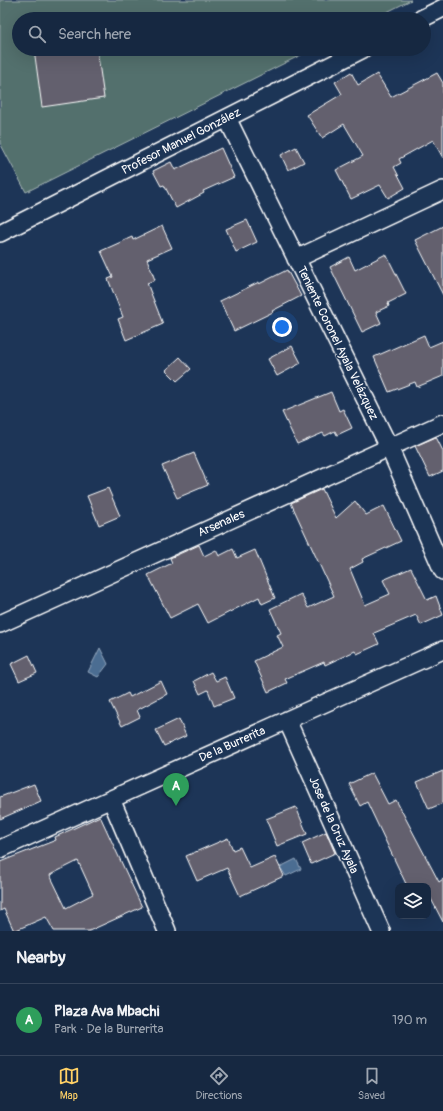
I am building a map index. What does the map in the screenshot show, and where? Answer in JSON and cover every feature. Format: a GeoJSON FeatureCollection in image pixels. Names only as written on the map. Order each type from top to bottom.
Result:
{"type":"FeatureCollection","features":[{"type":"Feature","properties":{"kind":"street"},"geometry":{"type":"LineString","coordinates":[[431,14],[443,8]]}},
{"type":"Feature","properties":{"kind":"street","name":"Profesor Manuel González"},"geometry":{"type":"LineString","coordinates":[[0,233],[349,56]]}},
{"type":"Feature","properties":{"kind":"street","name":"Teniente Coronel Ayala Velázquez"},"geometry":{"type":"LineString","coordinates":[[226,118],[389,447],[443,571]]}},
{"type":"Feature","properties":{"kind":"street"},"geometry":{"type":"LineString","coordinates":[[296,259],[443,190]]}},
{"type":"Feature","properties":{"kind":"street","name":"Arsenales"},"geometry":{"type":"LineString","coordinates":[[0,624],[443,423]]}},
{"type":"Feature","properties":{"kind":"street","name":"De la Burrerita"},"geometry":{"type":"LineString","coordinates":[[0,849],[443,650]]}},
{"type":"Feature","properties":{"kind":"street","name":"Jose de la Cruz Ayala"},"geometry":{"type":"LineString","coordinates":[[287,720],[381,931]]}},
{"type":"Feature","properties":{"kind":"street"},"geometry":{"type":"LineString","coordinates":[[111,799],[168,931]]}},
{"type":"Feature","properties":{"kind":"green space"},"geometry":{"type":"Polygon","coordinates":[[[0,0],[411,0],[387,12],[12,12],[12,56],[299,56],[26,192],[0,143],[0,0]]]}},
{"type":"Feature","properties":{"kind":"water"},"geometry":{"type":"Polygon","coordinates":[[[100,648],[108,664],[98,677],[88,672],[100,648]]]}},
{"type":"Feature","properties":{"kind":"water"},"geometry":{"type":"Polygon","coordinates":[[[296,859],[301,869],[286,876],[280,867],[296,859]]]}},
{"type":"Feature","properties":{"kind":"building"},"geometry":{"type":"Polygon","coordinates":[[[35,56],[98,56],[104,98],[42,107],[35,56]]]}},
{"type":"Feature","properties":{"kind":"building"},"geometry":{"type":"Polygon","coordinates":[[[351,72],[358,85],[377,74],[391,97],[437,73],[443,83],[443,158],[433,140],[399,159],[401,163],[394,167],[405,188],[388,198],[380,185],[351,199],[336,170],[363,156],[344,124],[322,138],[307,115],[342,94],[335,82],[351,72]]]}},
{"type":"Feature","properties":{"kind":"building"},"geometry":{"type":"Polygon","coordinates":[[[296,147],[304,162],[288,170],[281,155],[296,147]]]}},
{"type":"Feature","properties":{"kind":"building"},"geometry":{"type":"Polygon","coordinates":[[[221,148],[234,177],[203,191],[204,193],[176,208],[164,185],[161,186],[153,171],[171,162],[175,170],[221,148]]]}},
{"type":"Feature","properties":{"kind":"building"},"geometry":{"type":"Polygon","coordinates":[[[247,220],[257,242],[236,252],[226,229],[247,220]]]}},
{"type":"Feature","properties":{"kind":"building"},"geometry":{"type":"Polygon","coordinates":[[[162,226],[172,248],[147,259],[155,280],[147,283],[163,324],[126,340],[118,319],[123,317],[108,279],[113,277],[101,251],[132,237],[133,240],[162,226]]]}},
{"type":"Feature","properties":{"kind":"building"},"geometry":{"type":"Polygon","coordinates":[[[443,226],[443,295],[415,240],[443,226]]]}},
{"type":"Feature","properties":{"kind":"building"},"geometry":{"type":"Polygon","coordinates":[[[386,254],[406,294],[388,303],[389,306],[376,312],[381,323],[362,332],[330,267],[349,257],[355,270],[386,254]]]}},
{"type":"Feature","properties":{"kind":"building"},"geometry":{"type":"Polygon","coordinates":[[[287,270],[301,296],[272,311],[273,312],[234,331],[220,301],[287,270]]]}},
{"type":"Feature","properties":{"kind":"building"},"geometry":{"type":"Polygon","coordinates":[[[424,335],[429,347],[443,341],[443,376],[417,387],[415,382],[389,392],[374,357],[424,335]]]}},
{"type":"Feature","properties":{"kind":"building"},"geometry":{"type":"Polygon","coordinates":[[[292,346],[301,363],[277,376],[268,359],[292,346]]]}},
{"type":"Feature","properties":{"kind":"building"},"geometry":{"type":"Polygon","coordinates":[[[180,357],[191,369],[177,381],[166,370],[180,357]]]}},
{"type":"Feature","properties":{"kind":"building"},"geometry":{"type":"Polygon","coordinates":[[[331,392],[339,411],[343,409],[352,428],[337,435],[335,431],[325,436],[323,433],[297,444],[282,412],[331,392]]]}},
{"type":"Feature","properties":{"kind":"building"},"geometry":{"type":"Polygon","coordinates":[[[436,437],[443,451],[443,471],[430,477],[415,446],[436,437]]]}},
{"type":"Feature","properties":{"kind":"building"},"geometry":{"type":"Polygon","coordinates":[[[194,453],[208,485],[177,498],[162,466],[194,453]]]}},
{"type":"Feature","properties":{"kind":"building"},"geometry":{"type":"Polygon","coordinates":[[[108,488],[120,516],[99,525],[87,496],[108,488]]]}},
{"type":"Feature","properties":{"kind":"building"},"geometry":{"type":"Polygon","coordinates":[[[322,489],[336,518],[355,501],[366,515],[384,506],[401,541],[362,559],[363,562],[350,569],[365,605],[390,594],[383,580],[411,568],[427,600],[436,596],[443,615],[421,625],[416,615],[374,633],[379,644],[357,654],[355,651],[325,665],[324,662],[285,679],[287,683],[268,692],[254,661],[283,647],[277,635],[281,633],[270,609],[301,594],[308,608],[334,596],[291,503],[322,489]]]}},
{"type":"Feature","properties":{"kind":"building"},"geometry":{"type":"Polygon","coordinates":[[[199,545],[204,556],[216,550],[219,556],[233,549],[237,558],[255,550],[275,598],[262,604],[259,597],[208,623],[198,604],[170,618],[148,575],[172,563],[170,558],[199,545]]]}},
{"type":"Feature","properties":{"kind":"building"},"geometry":{"type":"Polygon","coordinates":[[[29,655],[37,673],[19,681],[11,664],[29,655]]]}},
{"type":"Feature","properties":{"kind":"building"},"geometry":{"type":"Polygon","coordinates":[[[211,672],[216,681],[225,677],[234,698],[214,706],[208,690],[200,694],[194,681],[211,672]]]}},
{"type":"Feature","properties":{"kind":"building"},"geometry":{"type":"Polygon","coordinates":[[[161,681],[167,694],[137,710],[140,717],[122,726],[110,702],[128,693],[130,697],[161,681]]]}},
{"type":"Feature","properties":{"kind":"building"},"geometry":{"type":"Polygon","coordinates":[[[179,719],[186,736],[164,746],[156,730],[179,719]]]}},
{"type":"Feature","properties":{"kind":"building"},"geometry":{"type":"Polygon","coordinates":[[[443,771],[443,803],[429,809],[417,782],[443,771]]]}},
{"type":"Feature","properties":{"kind":"building"},"geometry":{"type":"Polygon","coordinates":[[[372,773],[388,804],[396,800],[439,882],[443,879],[443,922],[431,899],[431,883],[406,883],[367,802],[360,806],[349,784],[372,773]]]}},
{"type":"Feature","properties":{"kind":"building"},"geometry":{"type":"Polygon","coordinates":[[[34,784],[41,801],[0,819],[0,797],[34,784]]]}},
{"type":"Feature","properties":{"kind":"building"},"geometry":{"type":"Polygon","coordinates":[[[296,807],[307,834],[277,846],[266,819],[296,807]]]}},
{"type":"Feature","properties":{"kind":"building"},"geometry":{"type":"Polygon","coordinates":[[[100,816],[142,907],[89,931],[54,931],[46,917],[14,931],[4,909],[0,911],[0,862],[56,840],[55,837],[100,816]],[[78,861],[50,875],[66,908],[93,894],[78,861]]]}},
{"type":"Feature","properties":{"kind":"building"},"geometry":{"type":"Polygon","coordinates":[[[326,832],[335,853],[311,864],[302,843],[326,832]]]}},
{"type":"Feature","properties":{"kind":"building"},"geometry":{"type":"Polygon","coordinates":[[[228,838],[233,850],[240,847],[250,868],[275,857],[284,876],[240,896],[227,868],[197,881],[186,856],[228,838]]]}},
{"type":"Feature","properties":{"kind":"place","name":"Plaza Ava Mbachi"},"geometry":{"type":"Point","coordinates":[176,806]}}]}
